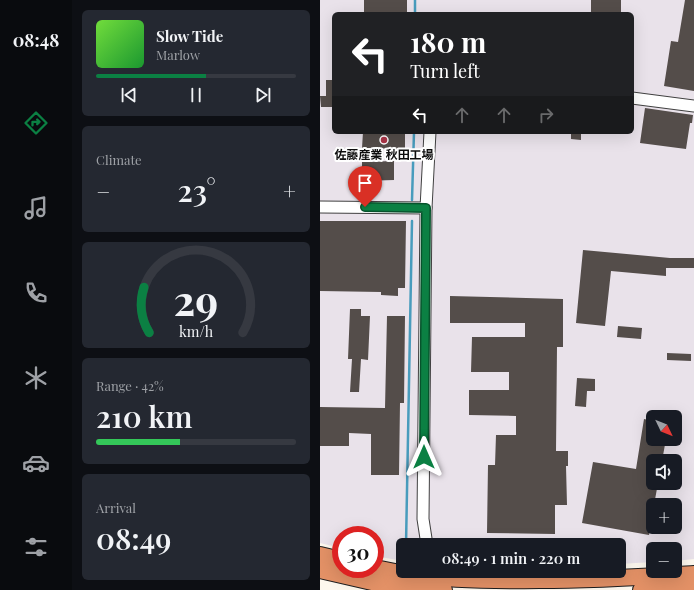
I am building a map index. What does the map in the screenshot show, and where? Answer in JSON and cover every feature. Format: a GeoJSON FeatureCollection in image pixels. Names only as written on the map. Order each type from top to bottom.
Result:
{"type":"FeatureCollection","features":[{"type":"Feature","properties":{"kind":"highway"},"geometry":{"type":"LineString","coordinates":[[320,554],[332,557]]}},
{"type":"Feature","properties":{"kind":"highway"},"geometry":{"type":"LineString","coordinates":[[320,570],[372,582],[428,579],[589,580],[694,574]]}},
{"type":"Feature","properties":{"kind":"highway"},"geometry":{"type":"LineString","coordinates":[[384,570],[428,579],[444,590]]}},
{"type":"Feature","properties":{"kind":"highway"},"geometry":{"type":"LineString","coordinates":[[641,590],[694,585]]}},
{"type":"Feature","properties":{"kind":"street"},"geometry":{"type":"LineString","coordinates":[[634,98],[694,106]]}},
{"type":"Feature","properties":{"kind":"street"},"geometry":{"type":"LineString","coordinates":[[426,538],[423,519],[426,208],[430,134]]}},
{"type":"Feature","properties":{"kind":"street"},"geometry":{"type":"LineString","coordinates":[[320,207],[426,208]]}},
{"type":"Feature","properties":{"kind":"shaded area"},"geometry":{"type":"Polygon","coordinates":[[[320,0],[694,0],[694,559],[682,560],[682,542],[646,542],[646,562],[626,564],[626,538],[396,538],[396,560],[384,558],[384,526],[332,526],[332,546],[320,543],[320,0]]]}},
{"type":"Feature","properties":{"kind":"building"},"geometry":{"type":"Polygon","coordinates":[[[364,0],[407,0],[407,12],[364,12],[364,0]]]}},
{"type":"Feature","properties":{"kind":"building"},"geometry":{"type":"Polygon","coordinates":[[[591,0],[621,0],[621,12],[591,12],[591,0]]]}},
{"type":"Feature","properties":{"kind":"building"},"geometry":{"type":"Polygon","coordinates":[[[685,0],[694,0],[694,91],[664,86],[671,41],[678,42],[685,0]]]}},
{"type":"Feature","properties":{"kind":"building"},"geometry":{"type":"Polygon","coordinates":[[[326,80],[332,80],[332,107],[321,107],[320,96],[326,96],[326,80]]]}},
{"type":"Feature","properties":{"kind":"building"},"geometry":{"type":"Polygon","coordinates":[[[645,108],[693,115],[692,123],[690,123],[686,149],[640,143],[645,108]]]}},
{"type":"Feature","properties":{"kind":"building","name":"佐藤産業 秋田工場"},"geometry":{"type":"Polygon","coordinates":[[[363,134],[405,134],[405,149],[362,148],[363,134]]]}},
{"type":"Feature","properties":{"kind":"building"},"geometry":{"type":"Polygon","coordinates":[[[571,134],[581,134],[581,140],[571,139],[571,134]]]}},
{"type":"Feature","properties":{"kind":"building"},"geometry":{"type":"Polygon","coordinates":[[[394,161],[394,180],[362,181],[362,162],[394,161]]]}},
{"type":"Feature","properties":{"kind":"building"},"geometry":{"type":"Polygon","coordinates":[[[320,221],[406,221],[405,288],[398,288],[398,296],[381,295],[381,292],[320,291],[320,221]]]}},
{"type":"Feature","properties":{"kind":"building"},"geometry":{"type":"Polygon","coordinates":[[[583,250],[670,258],[694,258],[694,268],[666,268],[666,276],[611,271],[605,326],[576,323],[583,250]]]}},
{"type":"Feature","properties":{"kind":"building"},"geometry":{"type":"Polygon","coordinates":[[[450,296],[563,299],[563,347],[557,347],[556,451],[568,451],[568,466],[566,466],[567,505],[555,505],[555,534],[487,533],[488,465],[495,465],[496,435],[516,435],[516,416],[469,415],[469,390],[509,390],[509,372],[471,372],[472,337],[525,337],[525,323],[450,323],[450,296]]]}},
{"type":"Feature","properties":{"kind":"building"},"geometry":{"type":"Polygon","coordinates":[[[350,309],[361,309],[361,316],[370,316],[368,360],[361,359],[359,392],[350,392],[352,359],[348,359],[350,309]]]}},
{"type":"Feature","properties":{"kind":"building"},"geometry":{"type":"Polygon","coordinates":[[[387,316],[405,316],[404,403],[400,403],[399,475],[371,475],[371,434],[349,433],[349,446],[320,446],[320,407],[385,408],[387,316]]]}},
{"type":"Feature","properties":{"kind":"building"},"geometry":{"type":"Polygon","coordinates":[[[618,326],[642,328],[641,339],[617,337],[618,326]]]}},
{"type":"Feature","properties":{"kind":"building"},"geometry":{"type":"Polygon","coordinates":[[[667,353],[691,354],[691,361],[667,360],[667,353]]]}},
{"type":"Feature","properties":{"kind":"building"},"geometry":{"type":"Polygon","coordinates":[[[577,378],[595,379],[595,391],[587,391],[586,407],[575,406],[577,378]]]}},
{"type":"Feature","properties":{"kind":"building"},"geometry":{"type":"Polygon","coordinates":[[[644,419],[646,419],[646,446],[665,446],[663,454],[646,454],[646,490],[657,490],[655,498],[646,498],[646,534],[649,535],[582,523],[593,462],[636,469],[644,419]]]}},
{"type":"Feature","properties":{"kind":"waterway"},"geometry":{"type":"LineString","coordinates":[[415,0],[415,12]]}},
{"type":"Feature","properties":{"kind":"waterway"},"geometry":{"type":"LineString","coordinates":[[412,200],[414,134]]}},
{"type":"Feature","properties":{"kind":"waterway"},"geometry":{"type":"LineString","coordinates":[[406,538],[412,221]]}},
{"type":"Feature","properties":{"kind":"place","name":"佐藤産業 秋田工場"},"geometry":{"type":"Point","coordinates":[384,140]}},
{"type":"Feature","properties":{"kind":"route"},"geometry":{"type":"LineString","coordinates":[[365,207],[426,208],[424,457]]}}]}
